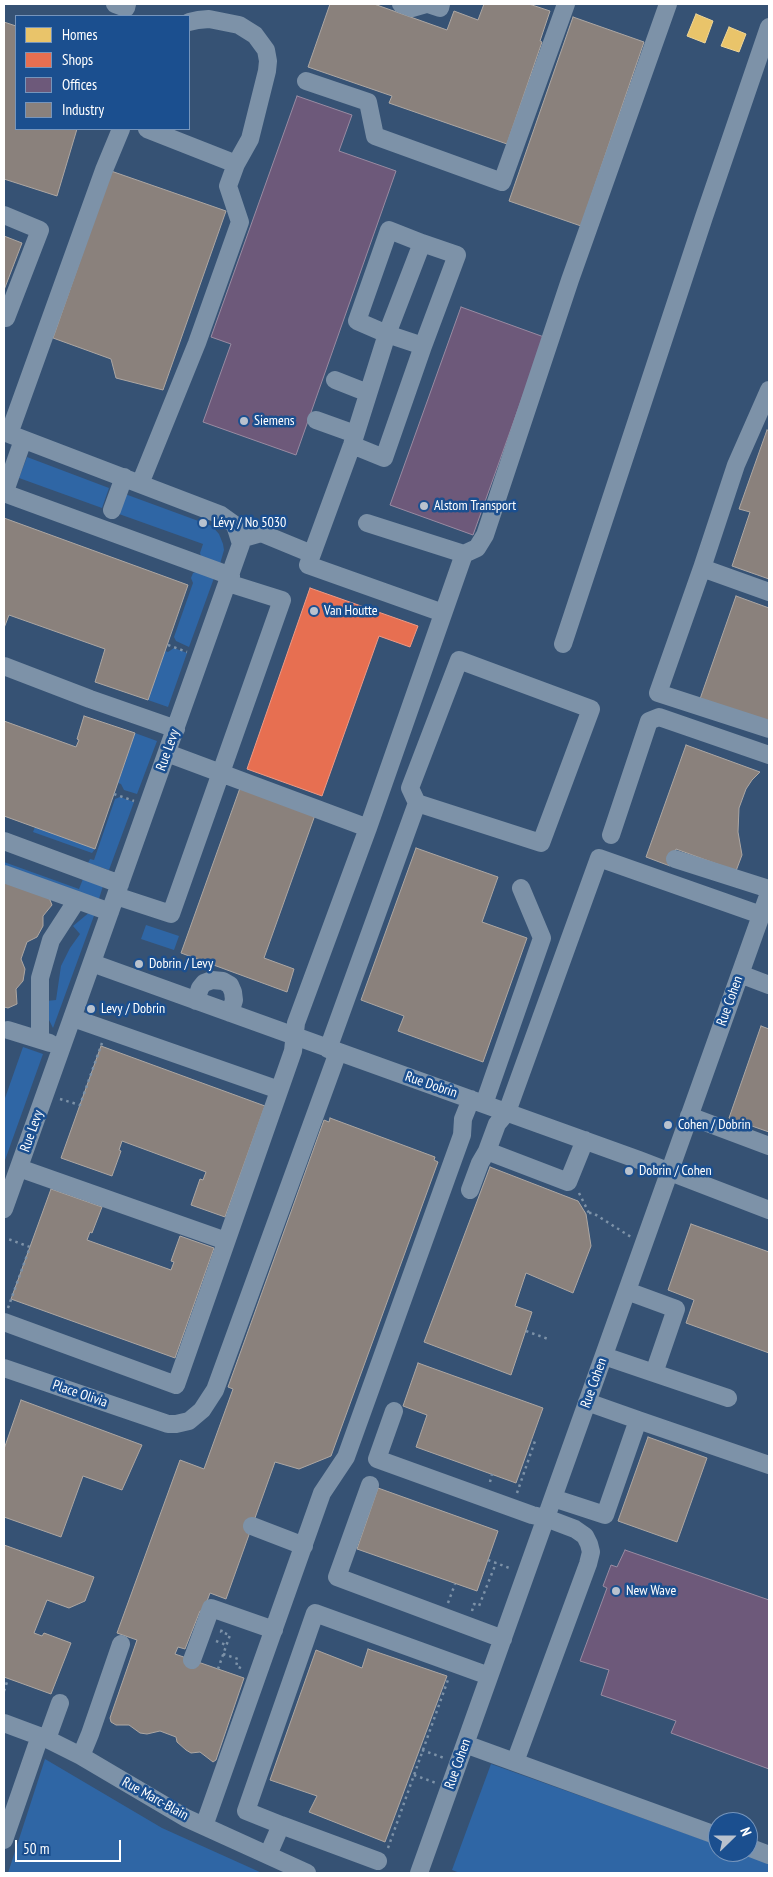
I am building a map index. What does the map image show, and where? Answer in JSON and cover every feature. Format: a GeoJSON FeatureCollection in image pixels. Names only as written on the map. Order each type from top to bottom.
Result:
{"type":"FeatureCollection","features":[{"type":"Feature","properties":{"kind":"street"},"geometry":{"type":"LineString","coordinates":[[115,4],[126,8],[128,4]]}},
{"type":"Feature","properties":{"kind":"street"},"geometry":{"type":"LineString","coordinates":[[401,4],[412,8],[427,4],[440,8],[441,4]]}},
{"type":"Feature","properties":{"kind":"street"},"geometry":{"type":"LineString","coordinates":[[306,81],[368,102],[375,136],[502,182],[566,4]]}},
{"type":"Feature","properties":{"kind":"street"},"geometry":{"type":"LineString","coordinates":[[367,523],[464,554],[477,548],[485,535],[570,280],[668,4]]}},
{"type":"Feature","properties":{"kind":"street"},"geometry":{"type":"LineString","coordinates":[[140,484],[197,343],[240,222],[228,186],[236,164],[250,139],[267,71],[266,50],[255,35],[238,25],[209,19],[190,22]]}},
{"type":"Feature","properties":{"kind":"street"},"geometry":{"type":"LineString","coordinates":[[563,644],[769,27]]}},
{"type":"Feature","properties":{"kind":"street"},"geometry":{"type":"LineString","coordinates":[[4,841],[171,914],[282,600],[4,494],[12,435],[121,130]]}},
{"type":"Feature","properties":{"kind":"street"},"geometry":{"type":"LineString","coordinates":[[151,130],[236,164]]}},
{"type":"Feature","properties":{"kind":"street"},"geometry":{"type":"LineString","coordinates":[[4,215],[40,230],[6,318],[4,317]]}},
{"type":"Feature","properties":{"kind":"street"},"geometry":{"type":"LineString","coordinates":[[316,420],[354,439],[384,458],[457,255],[389,230],[357,321],[387,334],[423,346]]}},
{"type":"Feature","properties":{"kind":"street"},"geometry":{"type":"LineString","coordinates":[[422,242],[387,334],[354,439],[308,565],[443,613]]}},
{"type":"Feature","properties":{"kind":"street"},"geometry":{"type":"LineString","coordinates":[[335,380],[368,393]]}},
{"type":"Feature","properties":{"kind":"street"},"geometry":{"type":"LineString","coordinates":[[769,390],[736,466],[658,693],[769,729]]}},
{"type":"Feature","properties":{"kind":"street"},"geometry":{"type":"LineString","coordinates":[[12,435],[226,518],[235,525],[240,539],[261,533],[312,554]]}},
{"type":"Feature","properties":{"kind":"street"},"geometry":{"type":"LineString","coordinates":[[112,510],[124,478]]}},
{"type":"Feature","properties":{"kind":"street","name":"Rue Levy"},"geometry":{"type":"LineString","coordinates":[[4,1209],[230,580],[240,550],[240,539]]}},
{"type":"Feature","properties":{"kind":"street"},"geometry":{"type":"LineString","coordinates":[[5,1318],[176,1385],[293,1051],[296,1023],[368,828],[464,554]]}},
{"type":"Feature","properties":{"kind":"street"},"geometry":{"type":"LineString","coordinates":[[702,568],[769,592]]}},
{"type":"Feature","properties":{"kind":"street"},"geometry":{"type":"LineString","coordinates":[[333,1051],[417,803],[410,788],[459,660],[591,709],[541,843],[417,803]]}},
{"type":"Feature","properties":{"kind":"street"},"geometry":{"type":"LineString","coordinates":[[4,666],[176,729]]}},
{"type":"Feature","properties":{"kind":"street"},"geometry":{"type":"LineString","coordinates":[[611,835],[649,721],[659,717],[769,755]]}},
{"type":"Feature","properties":{"kind":"street"},"geometry":{"type":"LineString","coordinates":[[167,753],[368,828]]}},
{"type":"Feature","properties":{"kind":"street"},"geometry":{"type":"LineString","coordinates":[[470,1190],[497,1124],[507,1112],[599,858],[761,915]]}},
{"type":"Feature","properties":{"kind":"street"},"geometry":{"type":"LineString","coordinates":[[675,859],[769,891]]}},
{"type":"Feature","properties":{"kind":"street"},"geometry":{"type":"LineString","coordinates":[[4,874],[110,912]]}},
{"type":"Feature","properties":{"kind":"street"},"geometry":{"type":"LineString","coordinates":[[204,1826],[322,1493],[346,1457],[462,1135],[463,1119],[478,1102],[542,938],[521,888]]}},
{"type":"Feature","properties":{"kind":"street","name":"Rue Cohen"},"geometry":{"type":"LineString","coordinates":[[419,1873],[769,891]]}},
{"type":"Feature","properties":{"kind":"street"},"geometry":{"type":"LineString","coordinates":[[40,1040],[40,978],[51,940],[77,900]]}},
{"type":"Feature","properties":{"kind":"street","name":"Rue Dobrin"},"geometry":{"type":"LineString","coordinates":[[92,963],[585,1140],[769,1210]]}},
{"type":"Feature","properties":{"kind":"street"},"geometry":{"type":"LineString","coordinates":[[740,974],[769,985]]}},
{"type":"Feature","properties":{"kind":"street"},"geometry":{"type":"LineString","coordinates":[[196,1000],[204,983],[214,980],[223,981],[230,985],[233,992],[234,1000],[230,1013]]}},
{"type":"Feature","properties":{"kind":"street"},"geometry":{"type":"LineString","coordinates":[[72,1018],[279,1090]]}},
{"type":"Feature","properties":{"kind":"street"},"geometry":{"type":"LineString","coordinates":[[5,1033],[62,1046]]}},
{"type":"Feature","properties":{"kind":"street","name":"Place Olivia"},"geometry":{"type":"LineString","coordinates":[[4,1368],[156,1420],[176,1424],[189,1421],[202,1410],[215,1390],[333,1051]]}},
{"type":"Feature","properties":{"kind":"street"},"geometry":{"type":"LineString","coordinates":[[689,1116],[769,1146]]}},
{"type":"Feature","properties":{"kind":"street"},"geometry":{"type":"LineString","coordinates":[[487,1151],[568,1182],[585,1140]]}},
{"type":"Feature","properties":{"kind":"street"},"geometry":{"type":"LineString","coordinates":[[19,1168],[226,1242]]}},
{"type":"Feature","properties":{"kind":"street"},"geometry":{"type":"LineString","coordinates":[[627,1291],[676,1309],[654,1373]]}},
{"type":"Feature","properties":{"kind":"street"},"geometry":{"type":"LineString","coordinates":[[604,1356],[728,1398]]}},
{"type":"Feature","properties":{"kind":"street"},"geometry":{"type":"LineString","coordinates":[[587,1402],[769,1465]]}},
{"type":"Feature","properties":{"kind":"street"},"geometry":{"type":"LineString","coordinates":[[394,1411],[377,1459],[532,1515],[546,1518],[582,1533],[589,1544],[590,1557],[515,1762]]}},
{"type":"Feature","properties":{"kind":"street"},"geometry":{"type":"LineString","coordinates":[[553,1498],[605,1515],[638,1420]]}},
{"type":"Feature","properties":{"kind":"street"},"geometry":{"type":"LineString","coordinates":[[370,1484],[337,1577],[503,1639]]}},
{"type":"Feature","properties":{"kind":"street"},"geometry":{"type":"LineString","coordinates":[[252,1526],[304,1546]]}},
{"type":"Feature","properties":{"kind":"street"},"geometry":{"type":"LineString","coordinates":[[192,1660],[211,1608],[274,1630]]}},
{"type":"Feature","properties":{"kind":"street"},"geometry":{"type":"LineString","coordinates":[[383,1854],[281,1825],[246,1811],[315,1613],[489,1676]]}},
{"type":"Feature","properties":{"kind":"street"},"geometry":{"type":"LineString","coordinates":[[81,1756],[121,1644]]}},
{"type":"Feature","properties":{"kind":"street"},"geometry":{"type":"LineString","coordinates":[[4,1840],[43,1738],[60,1703]]}},
{"type":"Feature","properties":{"kind":"street","name":"Rue Marc-Blain"},"geometry":{"type":"LineString","coordinates":[[4,1723],[43,1738],[81,1756],[148,1796],[204,1826],[307,1873]]}},
{"type":"Feature","properties":{"kind":"street"},"geometry":{"type":"LineString","coordinates":[[465,1744],[708,1832]]}},
{"type":"Feature","properties":{"kind":"street"},"geometry":{"type":"LineString","coordinates":[[268,1855],[281,1825]]}},
{"type":"Feature","properties":{"kind":"path"},"geometry":{"type":"LineString","coordinates":[[168,644],[188,653]]}},
{"type":"Feature","properties":{"kind":"path"},"geometry":{"type":"LineString","coordinates":[[114,794],[134,802]]}},
{"type":"Feature","properties":{"kind":"path"},"geometry":{"type":"LineString","coordinates":[[59,1098],[80,1105],[104,1038]]}},
{"type":"Feature","properties":{"kind":"path"},"geometry":{"type":"LineString","coordinates":[[577,1187],[588,1213],[593,1213],[629,1237]]}},
{"type":"Feature","properties":{"kind":"path"},"geometry":{"type":"LineString","coordinates":[[5,1318],[30,1247],[8,1239]]}},
{"type":"Feature","properties":{"kind":"path"},"geometry":{"type":"LineString","coordinates":[[526,1331],[548,1339]]}},
{"type":"Feature","properties":{"kind":"path"},"geometry":{"type":"LineString","coordinates":[[514,1501],[535,1441],[532,1440]]}},
{"type":"Feature","properties":{"kind":"path"},"geometry":{"type":"LineString","coordinates":[[491,1480],[492,1474]]}},
{"type":"Feature","properties":{"kind":"path"},"geometry":{"type":"LineString","coordinates":[[488,1560],[511,1569]]}},
{"type":"Feature","properties":{"kind":"path"},"geometry":{"type":"LineString","coordinates":[[469,1618],[474,1604],[479,1606],[496,1563]]}},
{"type":"Feature","properties":{"kind":"path"},"geometry":{"type":"LineString","coordinates":[[451,1596],[455,1584]]}},
{"type":"Feature","properties":{"kind":"path"},"geometry":{"type":"LineString","coordinates":[[218,1669],[230,1635],[221,1632],[223,1626]]}},
{"type":"Feature","properties":{"kind":"path"},"geometry":{"type":"LineString","coordinates":[[223,1654],[238,1660],[236,1666],[250,1672]]}},
{"type":"Feature","properties":{"kind":"path"},"geometry":{"type":"LineString","coordinates":[[383,1854],[452,1669]]}},
{"type":"Feature","properties":{"kind":"path"},"geometry":{"type":"LineString","coordinates":[[4,1691],[8,1679]]}},
{"type":"Feature","properties":{"kind":"path"},"geometry":{"type":"LineString","coordinates":[[422,1750],[443,1758]]}},
{"type":"Feature","properties":{"kind":"path"},"geometry":{"type":"LineString","coordinates":[[414,1775],[434,1782]]}},
{"type":"Feature","properties":{"kind":"shaded area"},"geometry":{"type":"Polygon","coordinates":[[[27,457],[109,488],[102,508],[19,478],[27,457]]]}},
{"type":"Feature","properties":{"kind":"shaded area"},"geometry":{"type":"Polygon","coordinates":[[[125,494],[212,526],[219,534],[223,544],[224,550],[220,564],[201,556],[203,544],[119,514],[125,494]]]}},
{"type":"Feature","properties":{"kind":"shaded area"},"geometry":{"type":"Polygon","coordinates":[[[196,572],[214,578],[189,647],[176,641],[174,637],[193,583],[191,578],[193,573],[196,572]]]}},
{"type":"Feature","properties":{"kind":"shaded area"},"geometry":{"type":"Polygon","coordinates":[[[174,648],[187,653],[168,707],[148,700],[165,651],[168,652],[174,648]]]}},
{"type":"Feature","properties":{"kind":"shaded area"},"geometry":{"type":"Polygon","coordinates":[[[135,733],[157,741],[137,794],[124,790],[121,784],[118,783],[135,733]]]}},
{"type":"Feature","properties":{"kind":"shaded area"},"geometry":{"type":"Polygon","coordinates":[[[120,797],[134,802],[109,870],[88,863],[90,859],[94,860],[115,799],[120,797]]]}},
{"type":"Feature","properties":{"kind":"shaded area"},"geometry":{"type":"Polygon","coordinates":[[[35,827],[95,849],[92,853],[33,832],[35,827]]]}},
{"type":"Feature","properties":{"kind":"shaded area"},"geometry":{"type":"Polygon","coordinates":[[[4,862],[79,889],[83,879],[103,886],[98,902],[4,870],[4,862]]]}},
{"type":"Feature","properties":{"kind":"shaded area"},"geometry":{"type":"Polygon","coordinates":[[[91,911],[95,913],[53,1028],[49,1020],[46,1001],[56,1000],[61,966],[80,934],[73,926],[91,911]]]}},
{"type":"Feature","properties":{"kind":"shaded area"},"geometry":{"type":"Polygon","coordinates":[[[146,925],[179,936],[174,950],[141,939],[146,925]]]}},
{"type":"Feature","properties":{"kind":"shaded area"},"geometry":{"type":"Polygon","coordinates":[[[23,1047],[43,1054],[4,1163],[4,1101],[23,1047]]]}},
{"type":"Feature","properties":{"kind":"shaded area"},"geometry":{"type":"Polygon","coordinates":[[[45,1759],[162,1828],[262,1873],[8,1873],[45,1759]]]}},
{"type":"Feature","properties":{"kind":"shaded area"},"geometry":{"type":"Polygon","coordinates":[[[491,1764],[708,1841],[708,1862],[758,1862],[758,1859],[769,1863],[769,1873],[460,1873],[452,1870],[491,1764]]]}},
{"type":"Feature","properties":{"kind":"building: Homes"},"geometry":{"type":"Polygon","coordinates":[[[696,14],[713,21],[705,43],[687,36],[696,14]]]}},
{"type":"Feature","properties":{"kind":"building: Homes"},"geometry":{"type":"Polygon","coordinates":[[[729,27],[746,34],[739,52],[721,46],[729,27]]]}},
{"type":"Feature","properties":{"kind":"building: Shops"},"geometry":{"type":"Polygon","coordinates":[[[310,588],[418,626],[410,647],[379,636],[322,796],[247,769],[310,588]]]}},
{"type":"Feature","properties":{"kind":"building: Offices"},"geometry":{"type":"Polygon","coordinates":[[[297,96],[352,115],[339,151],[396,171],[296,455],[203,422],[231,344],[211,337],[297,96]]]}},
{"type":"Feature","properties":{"kind":"building: Offices"},"geometry":{"type":"Polygon","coordinates":[[[461,307],[544,337],[473,535],[390,505],[461,307]]]}},
{"type":"Feature","properties":{"kind":"building: Offices"},"geometry":{"type":"Polygon","coordinates":[[[625,1550],[769,1600],[769,1769],[671,1733],[676,1721],[601,1695],[609,1670],[580,1661],[607,1588],[603,1586],[611,1565],[617,1567],[625,1550]]]}},
{"type":"Feature","properties":{"kind":"building: Industry"},"geometry":{"type":"Polygon","coordinates":[[[330,4],[374,4],[447,30],[454,11],[478,20],[484,4],[529,4],[550,11],[540,41],[542,42],[507,144],[389,103],[392,96],[308,67],[330,4]]]}},
{"type":"Feature","properties":{"kind":"building: Industry"},"geometry":{"type":"Polygon","coordinates":[[[573,17],[644,42],[581,226],[509,201],[573,17]]]}},
{"type":"Feature","properties":{"kind":"building: Industry"},"geometry":{"type":"Polygon","coordinates":[[[4,22],[15,26],[15,130],[77,130],[57,196],[4,179],[4,22]]]}},
{"type":"Feature","properties":{"kind":"building: Industry"},"geometry":{"type":"Polygon","coordinates":[[[111,171],[226,211],[163,390],[116,378],[111,359],[53,338],[111,171]]]}},
{"type":"Feature","properties":{"kind":"building: Industry"},"geometry":{"type":"Polygon","coordinates":[[[4,236],[22,243],[4,290],[4,236]]]}},
{"type":"Feature","properties":{"kind":"building: Industry"},"geometry":{"type":"Polygon","coordinates":[[[767,430],[769,431],[769,579],[732,566],[750,512],[739,509],[767,430]]]}},
{"type":"Feature","properties":{"kind":"building: Industry"},"geometry":{"type":"Polygon","coordinates":[[[4,518],[188,585],[148,700],[95,682],[105,649],[9,615],[4,628],[4,518]]]}},
{"type":"Feature","properties":{"kind":"building: Industry"},"geometry":{"type":"Polygon","coordinates":[[[736,596],[769,608],[769,721],[700,699],[736,596]]]}},
{"type":"Feature","properties":{"kind":"building: Industry"},"geometry":{"type":"Polygon","coordinates":[[[84,716],[135,733],[95,849],[4,816],[4,721],[76,747],[84,716]]]}},
{"type":"Feature","properties":{"kind":"building: Industry"},"geometry":{"type":"Polygon","coordinates":[[[686,745],[760,772],[746,789],[739,808],[738,832],[742,855],[736,871],[676,849],[670,866],[646,857],[686,745]]]}},
{"type":"Feature","properties":{"kind":"building: Industry"},"geometry":{"type":"Polygon","coordinates":[[[240,788],[315,815],[264,958],[294,969],[287,992],[181,953],[240,788]]]}},
{"type":"Feature","properties":{"kind":"building: Industry"},"geometry":{"type":"Polygon","coordinates":[[[416,848],[498,877],[482,922],[527,938],[483,1062],[398,1031],[404,1016],[361,1000],[416,848]]]}},
{"type":"Feature","properties":{"kind":"building: Industry"},"geometry":{"type":"Polygon","coordinates":[[[4,880],[48,895],[52,905],[43,916],[43,926],[37,937],[27,942],[21,959],[25,969],[23,981],[16,989],[17,1004],[8,1008],[4,1007],[4,880]]]}},
{"type":"Feature","properties":{"kind":"building: Industry"},"geometry":{"type":"Polygon","coordinates":[[[761,1026],[769,1029],[769,1132],[729,1118],[761,1026]]]}},
{"type":"Feature","properties":{"kind":"building: Industry"},"geometry":{"type":"Polygon","coordinates":[[[101,1046],[265,1106],[225,1217],[191,1205],[200,1179],[203,1180],[206,1172],[122,1141],[119,1150],[121,1151],[112,1176],[61,1158],[101,1046]]]}},
{"type":"Feature","properties":{"kind":"building: Industry"},"geometry":{"type":"Polygon","coordinates":[[[330,1118],[435,1157],[434,1160],[438,1162],[331,1456],[299,1469],[275,1462],[226,1599],[210,1593],[203,1612],[200,1611],[185,1649],[178,1647],[175,1654],[244,1678],[216,1760],[213,1762],[200,1752],[191,1753],[186,1750],[177,1742],[176,1737],[160,1731],[147,1734],[140,1733],[129,1725],[116,1725],[111,1722],[110,1718],[137,1640],[117,1633],[180,1460],[204,1469],[233,1389],[228,1387],[324,1120],[329,1122],[330,1118]]]}},
{"type":"Feature","properties":{"kind":"building: Industry"},"geometry":{"type":"Polygon","coordinates":[[[490,1167],[578,1201],[586,1214],[591,1246],[573,1293],[526,1273],[515,1306],[532,1312],[511,1375],[424,1342],[490,1167]]]}},
{"type":"Feature","properties":{"kind":"building: Industry"},"geometry":{"type":"Polygon","coordinates":[[[51,1189],[102,1207],[92,1233],[90,1232],[87,1240],[171,1270],[174,1262],[171,1261],[180,1236],[214,1248],[175,1358],[11,1299],[51,1189]]]}},
{"type":"Feature","properties":{"kind":"building: Industry"},"geometry":{"type":"Polygon","coordinates":[[[691,1224],[769,1252],[769,1353],[686,1323],[694,1300],[668,1290],[691,1224]]]}},
{"type":"Feature","properties":{"kind":"building: Industry"},"geometry":{"type":"Polygon","coordinates":[[[418,1363],[543,1408],[516,1483],[416,1447],[427,1415],[403,1406],[418,1363]]]}},
{"type":"Feature","properties":{"kind":"building: Industry"},"geometry":{"type":"Polygon","coordinates":[[[21,1400],[142,1445],[122,1490],[83,1476],[61,1537],[4,1517],[4,1449],[21,1400]]]}},
{"type":"Feature","properties":{"kind":"building: Industry"},"geometry":{"type":"Polygon","coordinates":[[[648,1437],[707,1458],[677,1542],[618,1521],[648,1437]]]}},
{"type":"Feature","properties":{"kind":"building: Industry"},"geometry":{"type":"Polygon","coordinates":[[[378,1488],[498,1531],[477,1591],[357,1549],[378,1488]]]}},
{"type":"Feature","properties":{"kind":"building: Industry"},"geometry":{"type":"Polygon","coordinates":[[[4,1545],[94,1577],[85,1601],[69,1608],[47,1600],[34,1633],[42,1636],[44,1633],[71,1643],[51,1694],[4,1677],[4,1545]]]}},
{"type":"Feature","properties":{"kind":"building: Industry"},"geometry":{"type":"Polygon","coordinates":[[[368,1649],[447,1676],[385,1842],[309,1812],[317,1796],[270,1780],[316,1650],[362,1668],[368,1649]]]}},
{"type":"Feature","properties":{"kind":"place","name":"Siemens"},"geometry":{"type":"Point","coordinates":[244,421]}},
{"type":"Feature","properties":{"kind":"place","name":"Alstom Transport"},"geometry":{"type":"Point","coordinates":[424,506]}},
{"type":"Feature","properties":{"kind":"place","name":"Lévy / No 5030"},"geometry":{"type":"Point","coordinates":[203,523]}},
{"type":"Feature","properties":{"kind":"place","name":"Van Houtte"},"geometry":{"type":"Point","coordinates":[314,611]}},
{"type":"Feature","properties":{"kind":"place","name":"Dobrin / Levy"},"geometry":{"type":"Point","coordinates":[139,964]}},
{"type":"Feature","properties":{"kind":"place","name":"Levy / Dobrin"},"geometry":{"type":"Point","coordinates":[91,1009]}},
{"type":"Feature","properties":{"kind":"place","name":"Cohen / Dobrin"},"geometry":{"type":"Point","coordinates":[668,1125]}},
{"type":"Feature","properties":{"kind":"place","name":"Dobrin / Cohen"},"geometry":{"type":"Point","coordinates":[629,1171]}},
{"type":"Feature","properties":{"kind":"place","name":"New Wave"},"geometry":{"type":"Point","coordinates":[616,1591]}}]}
